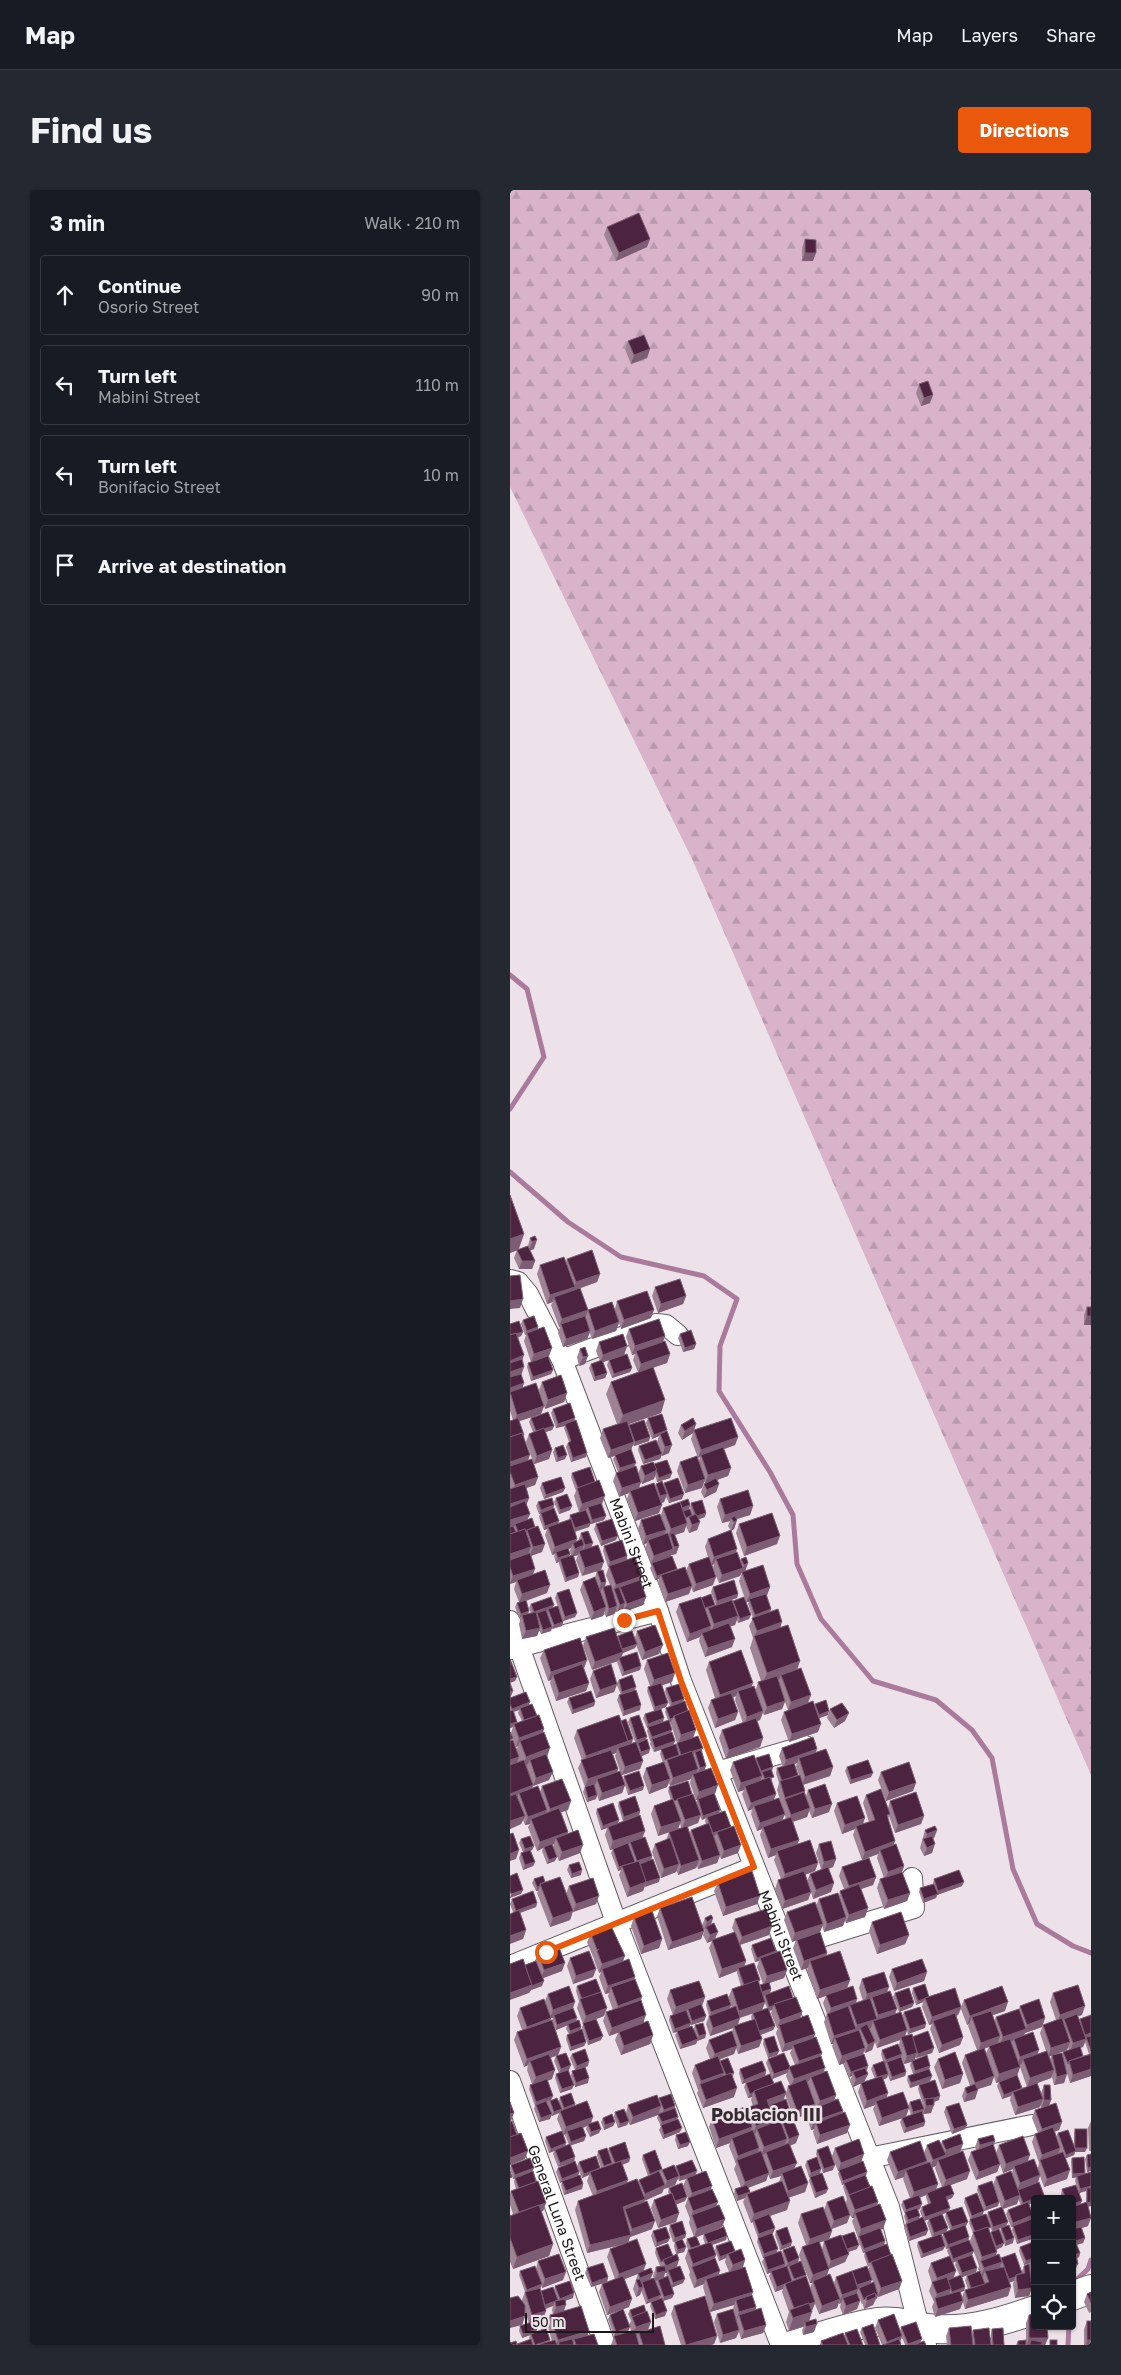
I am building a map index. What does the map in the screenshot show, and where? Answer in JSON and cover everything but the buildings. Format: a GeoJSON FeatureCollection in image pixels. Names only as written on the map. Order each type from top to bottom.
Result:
{"type":"FeatureCollection","features":[{"type":"Feature","properties":{"kind":"street","name":"Mabini Street"},"geometry":{"type":"LineString","coordinates":[[514,1281],[528,1294],[562,1360],[658,1611],[681,1681],[716,1772],[889,2207],[922,2336]]}},
{"type":"Feature","properties":{"kind":"street"},"geometry":{"type":"LineString","coordinates":[[562,1360],[656,1324],[666,1325],[678,1335]]}},
{"type":"Feature","properties":{"kind":"street"},"geometry":{"type":"LineString","coordinates":[[515,1648],[658,1611]]}},
{"type":"Feature","properties":{"kind":"street"},"geometry":{"type":"LineString","coordinates":[[510,1621],[515,1648],[616,1922],[781,2345]]}},
{"type":"Feature","properties":{"kind":"street"},"geometry":{"type":"LineString","coordinates":[[716,1772],[814,1743]]}},
{"type":"Feature","properties":{"kind":"street"},"geometry":{"type":"LineString","coordinates":[[510,1966],[754,1867]]}},
{"type":"Feature","properties":{"kind":"street"},"geometry":{"type":"LineString","coordinates":[[786,1948],[914,1908],[912,1878]]}},
{"type":"Feature","properties":{"kind":"street","name":"General Luna Street"},"geometry":{"type":"LineString","coordinates":[[510,2081],[605,2345]]}},
{"type":"Feature","properties":{"kind":"street"},"geometry":{"type":"LineString","coordinates":[[869,2158],[1032,2125]]}},
{"type":"Feature","properties":{"kind":"street"},"geometry":{"type":"LineString","coordinates":[[792,2345],[877,2322],[898,2321],[922,2336],[937,2330],[962,2329],[995,2324],[1031,2311]]}},
{"type":"Feature","properties":{"kind":"green space"},"geometry":{"type":"Polygon","coordinates":[[[510,190],[1091,190],[1091,1775],[693,861],[510,487],[510,190]]]}},
{"type":"Feature","properties":{"kind":"waterway"},"geometry":{"type":"LineString","coordinates":[[510,975],[527,989],[544,1057],[510,1109]]}},
{"type":"Feature","properties":{"kind":"waterway"},"geometry":{"type":"LineString","coordinates":[[510,1172],[568,1222],[621,1257],[704,1276],[737,1299],[720,1346],[719,1391],[770,1472],[793,1515],[797,1564],[821,1619],[873,1681],[936,1700],[972,1730],[992,1758],[1013,1869],[1037,1924],[1073,1946],[1091,1953]]}},
{"type":"Feature","properties":{"kind":"waterway"},"geometry":{"type":"LineString","coordinates":[[1076,2280],[1088,2269],[1091,2260]]}},
{"type":"Feature","properties":{"kind":"waterway"},"geometry":{"type":"LineString","coordinates":[[1068,2345],[1069,2330]]}},
{"type":"Feature","properties":{"kind":"district","name":"Poblacion III"},"geometry":{"type":"Point","coordinates":[766,2114]}},
{"type":"Feature","properties":{"kind":"route"},"geometry":{"type":"LineString","coordinates":[[546,1952],[754,1867],[681,1681],[658,1611],[624,1620]]}}]}
